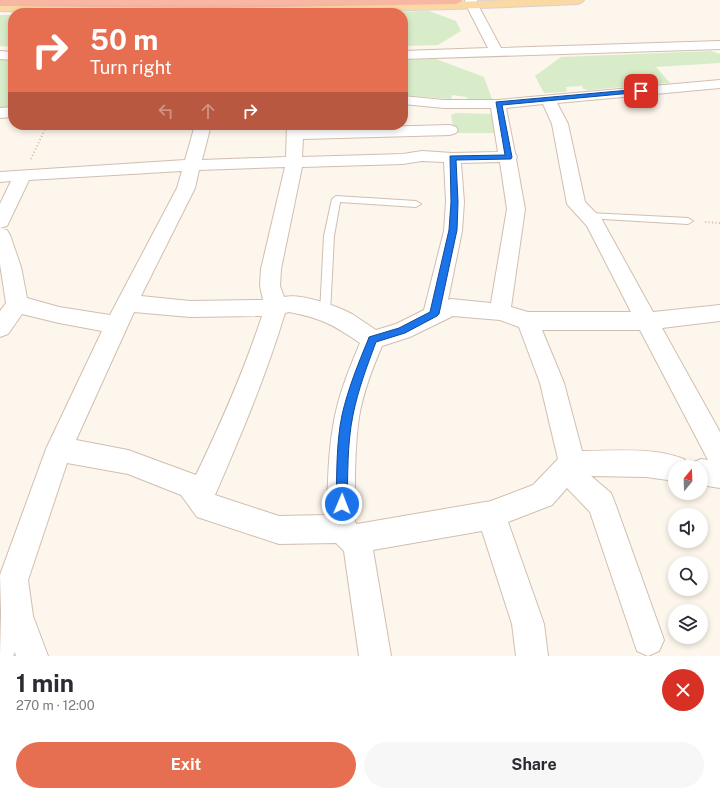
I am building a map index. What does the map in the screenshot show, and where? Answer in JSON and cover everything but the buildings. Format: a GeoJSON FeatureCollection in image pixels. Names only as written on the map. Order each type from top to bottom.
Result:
{"type":"FeatureCollection","features":[{"type":"Feature","properties":{"kind":"highway"},"geometry":{"type":"LineString","coordinates":[[0,7],[319,4],[456,0]]}},
{"type":"Feature","properties":{"kind":"highway"},"geometry":{"type":"LineString","coordinates":[[0,2],[103,5]]}},
{"type":"Feature","properties":{"kind":"main road"},"geometry":{"type":"LineString","coordinates":[[341,8],[470,2],[578,0]]}},
{"type":"Feature","properties":{"kind":"main road"},"geometry":{"type":"LineString","coordinates":[[0,7],[33,8]]}},
{"type":"Feature","properties":{"kind":"street"},"geometry":{"type":"LineString","coordinates":[[470,2],[496,52]]}},
{"type":"Feature","properties":{"kind":"street"},"geometry":{"type":"LineString","coordinates":[[408,55],[720,45]]}},
{"type":"Feature","properties":{"kind":"street"},"geometry":{"type":"LineString","coordinates":[[408,100],[444,104],[498,104],[720,84]]}},
{"type":"Feature","properties":{"kind":"street"},"geometry":{"type":"LineString","coordinates":[[548,99],[560,124],[576,204],[594,222],[720,457]]}},
{"type":"Feature","properties":{"kind":"street"},"geometry":{"type":"LineString","coordinates":[[434,314],[453,230],[454,158],[444,104]]}},
{"type":"Feature","properties":{"kind":"street"},"geometry":{"type":"LineString","coordinates":[[498,104],[509,157],[516,209],[500,312]]}},
{"type":"Feature","properties":{"kind":"street"},"geometry":{"type":"LineString","coordinates":[[32,656],[17,616],[6,579],[60,449],[116,325],[186,188],[202,130]]}},
{"type":"Feature","properties":{"kind":"street"},"geometry":{"type":"LineString","coordinates":[[200,498],[236,418],[264,345],[276,307],[270,286],[271,269],[294,163],[295,130],[450,130]]}},
{"type":"Feature","properties":{"kind":"street"},"geometry":{"type":"LineString","coordinates":[[0,176],[192,165],[403,159],[422,156],[454,158],[509,157]]}},
{"type":"Feature","properties":{"kind":"street"},"geometry":{"type":"LineString","coordinates":[[0,222],[23,175]]}},
{"type":"Feature","properties":{"kind":"street"},"geometry":{"type":"LineString","coordinates":[[0,235],[6,267],[17,304]]}},
{"type":"Feature","properties":{"kind":"street"},"geometry":{"type":"LineString","coordinates":[[128,303],[190,309],[276,307],[289,304],[313,308],[344,320],[373,340]]}},
{"type":"Feature","properties":{"kind":"street"},"geometry":{"type":"LineString","coordinates":[[17,304],[59,315],[116,325]]}},
{"type":"Feature","properties":{"kind":"street"},"geometry":{"type":"LineString","coordinates":[[0,328],[17,304]]}},
{"type":"Feature","properties":{"kind":"street"},"geometry":{"type":"LineString","coordinates":[[373,340],[402,331],[451,307],[500,312],[528,321],[647,322],[720,313]]}},
{"type":"Feature","properties":{"kind":"street"},"geometry":{"type":"LineString","coordinates":[[528,321],[552,383],[577,481],[601,502],[648,640]]}},
{"type":"Feature","properties":{"kind":"street"},"geometry":{"type":"LineString","coordinates":[[373,340],[360,374],[347,416],[343,465],[347,534],[358,549],[374,656]]}},
{"type":"Feature","properties":{"kind":"street"},"geometry":{"type":"LineString","coordinates":[[60,449],[128,462],[190,486],[208,507],[279,530],[347,534],[492,515],[542,494],[572,463],[646,464],[668,467]]}},
{"type":"Feature","properties":{"kind":"street"},"geometry":{"type":"LineString","coordinates":[[708,473],[720,475]]}},
{"type":"Feature","properties":{"kind":"street"},"geometry":{"type":"LineString","coordinates":[[492,515],[528,624],[532,656]]}},
{"type":"Feature","properties":{"kind":"street"},"geometry":{"type":"LineString","coordinates":[[0,647],[17,616]]}},
{"type":"Feature","properties":{"kind":"lane"},"geometry":{"type":"LineString","coordinates":[[325,313],[329,236],[336,199],[416,204]]}},
{"type":"Feature","properties":{"kind":"lane"},"geometry":{"type":"LineString","coordinates":[[589,216],[688,221]]}},
{"type":"Feature","properties":{"kind":"path"},"geometry":{"type":"LineString","coordinates":[[23,175],[45,130]]}},
{"type":"Feature","properties":{"kind":"green space"},"geometry":{"type":"Polygon","coordinates":[[[408,11],[429,11],[456,21],[461,31],[438,45],[408,46],[408,11]]]}},
{"type":"Feature","properties":{"kind":"green space"},"geometry":{"type":"Polygon","coordinates":[[[0,15],[8,15],[8,47],[0,46],[0,15]]]}},
{"type":"Feature","properties":{"kind":"green space"},"geometry":{"type":"Polygon","coordinates":[[[711,51],[720,54],[720,63],[656,67],[670,83],[588,90],[583,89],[582,86],[566,87],[567,90],[565,92],[544,93],[535,76],[561,57],[711,51]]]}},
{"type":"Feature","properties":{"kind":"green space"},"geometry":{"type":"Polygon","coordinates":[[[436,59],[484,77],[492,99],[471,101],[467,97],[452,95],[451,99],[408,95],[408,60],[436,59]]]}},
{"type":"Feature","properties":{"kind":"green space"},"geometry":{"type":"Polygon","coordinates":[[[0,60],[8,60],[8,108],[0,109],[0,60]]]}},
{"type":"Feature","properties":{"kind":"green space"},"geometry":{"type":"Polygon","coordinates":[[[456,113],[492,114],[496,133],[454,133],[451,115],[456,113]]]}},
{"type":"Feature","properties":{"kind":"route"},"geometry":{"type":"LineString","coordinates":[[342,504],[343,465],[347,416],[360,374],[373,340],[402,331],[434,314],[453,230],[454,202],[452,158],[509,157],[498,104],[641,91]]}}]}
